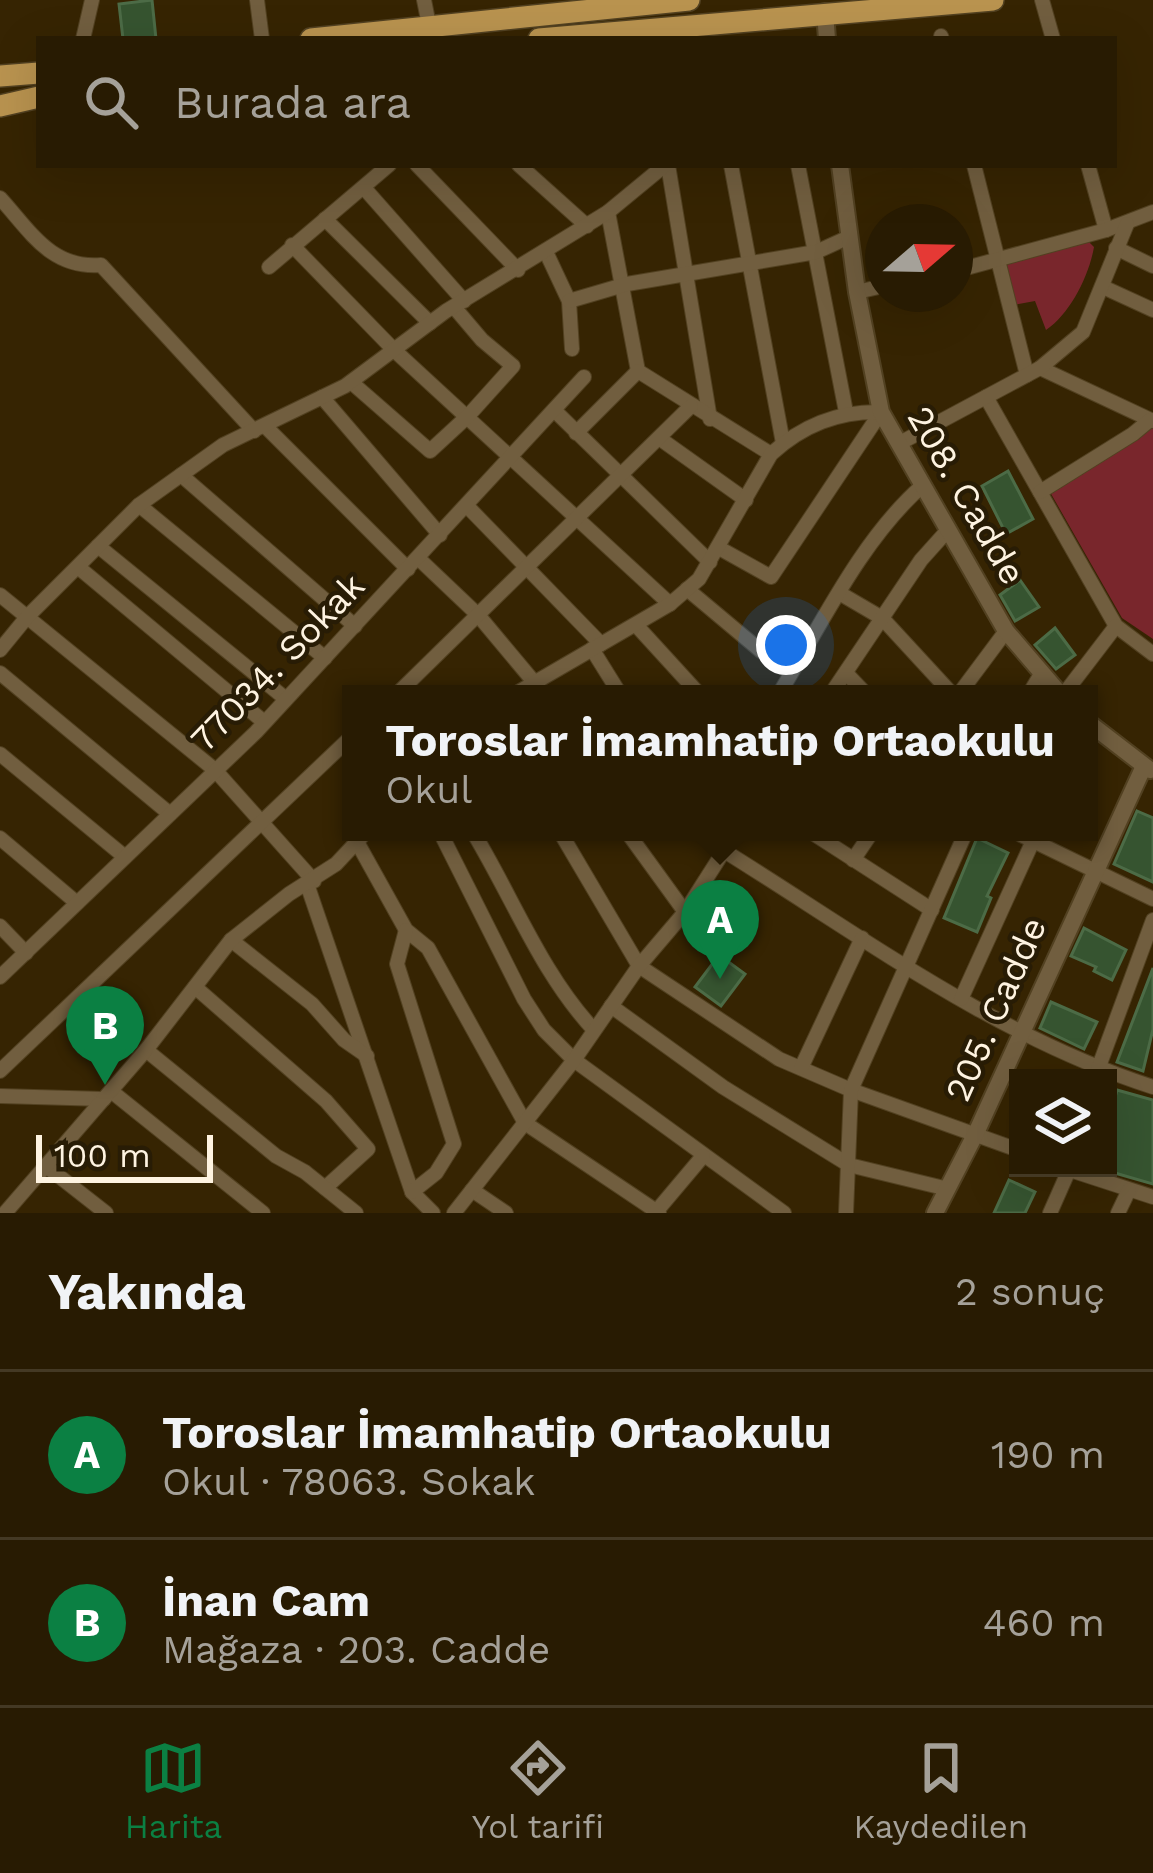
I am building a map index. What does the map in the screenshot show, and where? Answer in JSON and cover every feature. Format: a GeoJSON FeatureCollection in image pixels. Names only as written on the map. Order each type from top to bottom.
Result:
{"type":"FeatureCollection","features":[{"type":"Feature","properties":{"kind":"main road"},"geometry":{"type":"LineString","coordinates":[[336,36],[544,7],[689,0]]}},
{"type":"Feature","properties":{"kind":"main road"},"geometry":{"type":"LineString","coordinates":[[604,36],[778,28],[825,12],[993,0]]}},
{"type":"Feature","properties":{"kind":"main road"},"geometry":{"type":"LineString","coordinates":[[0,76],[36,73]]}},
{"type":"Feature","properties":{"kind":"main road"},"geometry":{"type":"LineString","coordinates":[[0,106],[36,98]]}},
{"type":"Feature","properties":{"kind":"street"},"geometry":{"type":"LineString","coordinates":[[84,36],[92,0]]}},
{"type":"Feature","properties":{"kind":"street"},"geometry":{"type":"LineString","coordinates":[[256,0],[262,36]]}},
{"type":"Feature","properties":{"kind":"street"},"geometry":{"type":"LineString","coordinates":[[424,0],[429,25]]}},
{"type":"Feature","properties":{"kind":"street"},"geometry":{"type":"LineString","coordinates":[[1042,0],[1052,36]]}},
{"type":"Feature","properties":{"kind":"street"},"geometry":{"type":"LineString","coordinates":[[825,12],[827,36]]}},
{"type":"Feature","properties":{"kind":"street"},"geometry":{"type":"LineString","coordinates":[[269,267],[386,168]]}},
{"type":"Feature","properties":{"kind":"street"},"geometry":{"type":"LineString","coordinates":[[420,168],[518,269]]}},
{"type":"Feature","properties":{"kind":"street"},"geometry":{"type":"LineString","coordinates":[[522,168],[586,226]]}},
{"type":"Feature","properties":{"kind":"street"},"geometry":{"type":"LineString","coordinates":[[0,650],[139,505],[224,445],[351,382],[430,323],[608,212],[662,168]]}},
{"type":"Feature","properties":{"kind":"street"},"geometry":{"type":"LineString","coordinates":[[667,168],[689,275],[710,419]]}},
{"type":"Feature","properties":{"kind":"street"},"geometry":{"type":"LineString","coordinates":[[732,168],[784,442]]}},
{"type":"Feature","properties":{"kind":"street"},"geometry":{"type":"LineString","coordinates":[[799,168],[846,412]]}},
{"type":"Feature","properties":{"kind":"street","name":"208. Cadde"},"geometry":{"type":"LineString","coordinates":[[840,168],[857,292],[881,412],[1006,631],[1053,685]]}},
{"type":"Feature","properties":{"kind":"street"},"geometry":{"type":"LineString","coordinates":[[975,168],[998,261],[1034,371],[1151,420],[1040,492]]}},
{"type":"Feature","properties":{"kind":"street"},"geometry":{"type":"LineString","coordinates":[[1089,168],[1106,230]]}},
{"type":"Feature","properties":{"kind":"street"},"geometry":{"type":"LineString","coordinates":[[351,382],[430,451],[513,366],[482,340],[459,304],[365,188]]}},
{"type":"Feature","properties":{"kind":"street"},"geometry":{"type":"LineString","coordinates":[[0,198],[49,253],[75,267],[101,265],[260,429],[478,615],[538,685]]}},
{"type":"Feature","properties":{"kind":"street"},"geometry":{"type":"LineString","coordinates":[[608,212],[638,371],[771,454]]}},
{"type":"Feature","properties":{"kind":"street"},"geometry":{"type":"LineString","coordinates":[[973,267],[1127,224],[1153,212]]}},
{"type":"Feature","properties":{"kind":"street"},"geometry":{"type":"LineString","coordinates":[[326,218],[430,323]]}},
{"type":"Feature","properties":{"kind":"street"},"geometry":{"type":"LineString","coordinates":[[900,443],[1034,371],[1083,332],[1127,224]]}},
{"type":"Feature","properties":{"kind":"street"},"geometry":{"type":"LineString","coordinates":[[568,301],[620,286],[815,252],[849,237]]}},
{"type":"Feature","properties":{"kind":"street"},"geometry":{"type":"LineString","coordinates":[[292,245],[394,350],[670,604]]}},
{"type":"Feature","properties":{"kind":"street"},"geometry":{"type":"LineString","coordinates":[[1116,248],[1153,266]]}},
{"type":"Feature","properties":{"kind":"street"},"geometry":{"type":"LineString","coordinates":[[546,252],[568,301],[572,349]]}},
{"type":"Feature","properties":{"kind":"street"},"geometry":{"type":"LineString","coordinates":[[1102,287],[1153,310]]}},
{"type":"Feature","properties":{"kind":"street"},"geometry":{"type":"LineString","coordinates":[[857,292],[865,290]]}},
{"type":"Feature","properties":{"kind":"street"},"geometry":{"type":"LineString","coordinates":[[576,433],[638,371]]}},
{"type":"Feature","properties":{"kind":"street","name":"77034. Sokak"},"geometry":{"type":"LineString","coordinates":[[0,977],[264,722],[584,377]]}},
{"type":"Feature","properties":{"kind":"street"},"geometry":{"type":"LineString","coordinates":[[986,397],[1116,626],[1153,654]]}},
{"type":"Feature","properties":{"kind":"street"},"geometry":{"type":"LineString","coordinates":[[322,398],[440,535]]}},
{"type":"Feature","properties":{"kind":"street"},"geometry":{"type":"LineString","coordinates":[[406,685],[691,406]]}},
{"type":"Feature","properties":{"kind":"street"},"geometry":{"type":"LineString","coordinates":[[554,410],[619,477],[714,555],[771,577],[881,412]]}},
{"type":"Feature","properties":{"kind":"street"},"geometry":{"type":"LineString","coordinates":[[543,685],[687,589],[714,555],[771,454],[784,442],[846,412],[881,412]]}},
{"type":"Feature","properties":{"kind":"street"},"geometry":{"type":"LineString","coordinates":[[659,438],[746,500]]}},
{"type":"Feature","properties":{"kind":"street"},"geometry":{"type":"LineString","coordinates":[[181,475],[355,626]]}},
{"type":"Feature","properties":{"kind":"street"},"geometry":{"type":"LineString","coordinates":[[785,685],[841,594],[905,502],[922,486]]}},
{"type":"Feature","properties":{"kind":"street"},"geometry":{"type":"LineString","coordinates":[[139,505],[325,658]]}},
{"type":"Feature","properties":{"kind":"street"},"geometry":{"type":"LineString","coordinates":[[467,506],[597,646],[616,685]]}},
{"type":"Feature","properties":{"kind":"street"},"geometry":{"type":"LineString","coordinates":[[837,685],[921,560],[947,531]]}},
{"type":"Feature","properties":{"kind":"street"},"geometry":{"type":"LineString","coordinates":[[98,546],[286,699]]}},
{"type":"Feature","properties":{"kind":"street"},"geometry":{"type":"LineString","coordinates":[[77,567],[264,722]]}},
{"type":"Feature","properties":{"kind":"street"},"geometry":{"type":"LineString","coordinates":[[687,589],[761,651]]}},
{"type":"Feature","properties":{"kind":"street"},"geometry":{"type":"LineString","coordinates":[[841,594],[882,618],[947,685]]}},
{"type":"Feature","properties":{"kind":"street"},"geometry":{"type":"LineString","coordinates":[[0,595],[215,770],[263,820],[310,883],[412,1192],[433,1213]]}},
{"type":"Feature","properties":{"kind":"street"},"geometry":{"type":"LineString","coordinates":[[636,625],[691,685]]}},
{"type":"Feature","properties":{"kind":"street"},"geometry":{"type":"LineString","coordinates":[[1069,685],[1116,626]]}},
{"type":"Feature","properties":{"kind":"street"},"geometry":{"type":"LineString","coordinates":[[963,685],[1006,631]]}},
{"type":"Feature","properties":{"kind":"street"},"geometry":{"type":"LineString","coordinates":[[0,673],[170,814]]}},
{"type":"Feature","properties":{"kind":"street"},"geometry":{"type":"LineString","coordinates":[[846,673],[857,685]]}},
{"type":"Feature","properties":{"kind":"street"},"geometry":{"type":"LineString","coordinates":[[1034,685],[1041,674]]}},
{"type":"Feature","properties":{"kind":"street"},"geometry":{"type":"LineString","coordinates":[[1098,730],[1149,769]]}},
{"type":"Feature","properties":{"kind":"street"},"geometry":{"type":"LineString","coordinates":[[0,1071],[342,745]]}},
{"type":"Feature","properties":{"kind":"street"},"geometry":{"type":"LineString","coordinates":[[0,754],[124,857]]}},
{"type":"Feature","properties":{"kind":"street","name":"205. Cadde"},"geometry":{"type":"LineString","coordinates":[[935,1213],[1094,871],[1149,769]]}},
{"type":"Feature","properties":{"kind":"street"},"geometry":{"type":"LineString","coordinates":[[0,838],[77,903]]}},
{"type":"Feature","properties":{"kind":"street"},"geometry":{"type":"LineString","coordinates":[[9,1211],[146,1050],[231,940],[337,864],[357,841]]}},
{"type":"Feature","properties":{"kind":"street"},"geometry":{"type":"LineString","coordinates":[[363,841],[406,930],[428,948],[525,1123],[657,1212],[704,1156]]}},
{"type":"Feature","properties":{"kind":"street"},"geometry":{"type":"LineString","coordinates":[[445,841],[544,1030],[574,1060],[784,1213]]}},
{"type":"Feature","properties":{"kind":"street"},"geometry":{"type":"LineString","coordinates":[[478,841],[568,1002],[594,1030]]}},
{"type":"Feature","properties":{"kind":"street"},"geometry":{"type":"LineString","coordinates":[[565,841],[639,966],[729,1028],[851,1090],[1009,1146]]}},
{"type":"Feature","properties":{"kind":"street"},"geometry":{"type":"LineString","coordinates":[[634,841],[685,912]]}},
{"type":"Feature","properties":{"kind":"street"},"geometry":{"type":"LineString","coordinates":[[714,841],[907,967],[1019,1033],[1096,1069]]}},
{"type":"Feature","properties":{"kind":"street"},"geometry":{"type":"LineString","coordinates":[[454,1213],[574,1060],[639,966],[685,912],[731,841]]}},
{"type":"Feature","properties":{"kind":"street"},"geometry":{"type":"LineString","coordinates":[[824,841],[932,910]]}},
{"type":"Feature","properties":{"kind":"street"},"geometry":{"type":"LineString","coordinates":[[853,860],[866,841]]}},
{"type":"Feature","properties":{"kind":"street"},"geometry":{"type":"LineString","coordinates":[[846,1213],[851,1090],[962,841]]}},
{"type":"Feature","properties":{"kind":"street"},"geometry":{"type":"LineString","coordinates":[[962,999],[1033,841]]}},
{"type":"Feature","properties":{"kind":"street"},"geometry":{"type":"LineString","coordinates":[[1043,841],[1153,898]]}},
{"type":"Feature","properties":{"kind":"street"},"geometry":{"type":"LineString","coordinates":[[1098,1069],[1153,920]]}},
{"type":"Feature","properties":{"kind":"street"},"geometry":{"type":"LineString","coordinates":[[0,926],[26,953]]}},
{"type":"Feature","properties":{"kind":"street"},"geometry":{"type":"LineString","coordinates":[[406,930],[397,964],[454,1144],[436,1173],[412,1192]]}},
{"type":"Feature","properties":{"kind":"street"},"geometry":{"type":"LineString","coordinates":[[801,1068],[862,938]]}},
{"type":"Feature","properties":{"kind":"street"},"geometry":{"type":"LineString","coordinates":[[231,940],[367,1055]]}},
{"type":"Feature","properties":{"kind":"street"},"geometry":{"type":"LineString","coordinates":[[195,987],[326,1101],[368,1149],[325,1188]]}},
{"type":"Feature","properties":{"kind":"street"},"geometry":{"type":"LineString","coordinates":[[611,1006],[723,1087],[849,1165],[948,1190]]}},
{"type":"Feature","properties":{"kind":"street"},"geometry":{"type":"LineString","coordinates":[[146,1050],[276,1156],[356,1213]]}},
{"type":"Feature","properties":{"kind":"street"},"geometry":{"type":"LineString","coordinates":[[1117,1076],[1153,1087]]}},
{"type":"Feature","properties":{"kind":"street"},"geometry":{"type":"LineString","coordinates":[[0,1096],[108,1095],[263,1213]]}},
{"type":"Feature","properties":{"kind":"street"},"geometry":{"type":"LineString","coordinates":[[46,1166],[106,1213]]}},
{"type":"Feature","properties":{"kind":"street"},"geometry":{"type":"LineString","coordinates":[[1050,1213],[1063,1177]]}},
{"type":"Feature","properties":{"kind":"street"},"geometry":{"type":"LineString","coordinates":[[1090,1177],[1153,1197]]}},
{"type":"Feature","properties":{"kind":"street"},"geometry":{"type":"LineString","coordinates":[[472,1190],[506,1213]]}},
{"type":"Feature","properties":{"kind":"street"},"geometry":{"type":"LineString","coordinates":[[1118,1213],[1129,1190]]}},
{"type":"Feature","properties":{"kind":"shaded area"},"geometry":{"type":"Polygon","coordinates":[[[1089,242],[1094,247],[1083,282],[1055,323],[1046,330],[1035,301],[1014,305],[1003,264],[1089,242]]]}},
{"type":"Feature","properties":{"kind":"shaded area"},"geometry":{"type":"Polygon","coordinates":[[[1150,428],[1153,639],[1122,618],[1050,492],[1150,428]]]}},
{"type":"Feature","properties":{"kind":"building"},"geometry":{"type":"Polygon","coordinates":[[[152,0],[156,36],[123,36],[119,4],[152,0]]]}},
{"type":"Feature","properties":{"kind":"building"},"geometry":{"type":"Polygon","coordinates":[[[1008,471],[1033,519],[1006,534],[982,486],[1008,471]]]}},
{"type":"Feature","properties":{"kind":"building"},"geometry":{"type":"Polygon","coordinates":[[[1020,580],[1039,607],[1015,621],[1000,595],[1020,580]]]}},
{"type":"Feature","properties":{"kind":"building"},"geometry":{"type":"Polygon","coordinates":[[[1055,628],[1075,655],[1056,669],[1035,645],[1055,628]]]}},
{"type":"Feature","properties":{"kind":"building"},"geometry":{"type":"Polygon","coordinates":[[[1137,811],[1153,818],[1153,882],[1114,864],[1137,811]]]}},
{"type":"Feature","properties":{"kind":"building"},"geometry":{"type":"Polygon","coordinates":[[[976,841],[1008,853],[987,896],[991,898],[977,932],[944,918],[976,841]]]}},
{"type":"Feature","properties":{"kind":"building"},"geometry":{"type":"Polygon","coordinates":[[[1084,928],[1126,950],[1112,980],[1071,956],[1084,928]]]}},
{"type":"Feature","properties":{"kind":"building"},"geometry":{"type":"Polygon","coordinates":[[[719,955],[745,974],[721,1006],[695,987],[719,955]]]}},
{"type":"Feature","properties":{"kind":"building"},"geometry":{"type":"Polygon","coordinates":[[[1153,968],[1153,1029],[1143,1071],[1117,1062],[1153,968]]]}},
{"type":"Feature","properties":{"kind":"building"},"geometry":{"type":"Polygon","coordinates":[[[1051,1002],[1097,1022],[1084,1049],[1040,1028],[1051,1002]]]}},
{"type":"Feature","properties":{"kind":"building"},"geometry":{"type":"Polygon","coordinates":[[[1117,1090],[1153,1100],[1153,1184],[1117,1174],[1117,1090]]]}},
{"type":"Feature","properties":{"kind":"building"},"geometry":{"type":"Polygon","coordinates":[[[1009,1180],[1035,1192],[1025,1213],[994,1213],[1009,1180]]]}},
{"type":"Feature","properties":{"kind":"place","name":"Toroslar İmamhatip Ortaokulu"},"geometry":{"type":"Point","coordinates":[720,979]}},
{"type":"Feature","properties":{"kind":"place","name":"İnan Cam"},"geometry":{"type":"Point","coordinates":[105,1085]}}]}
